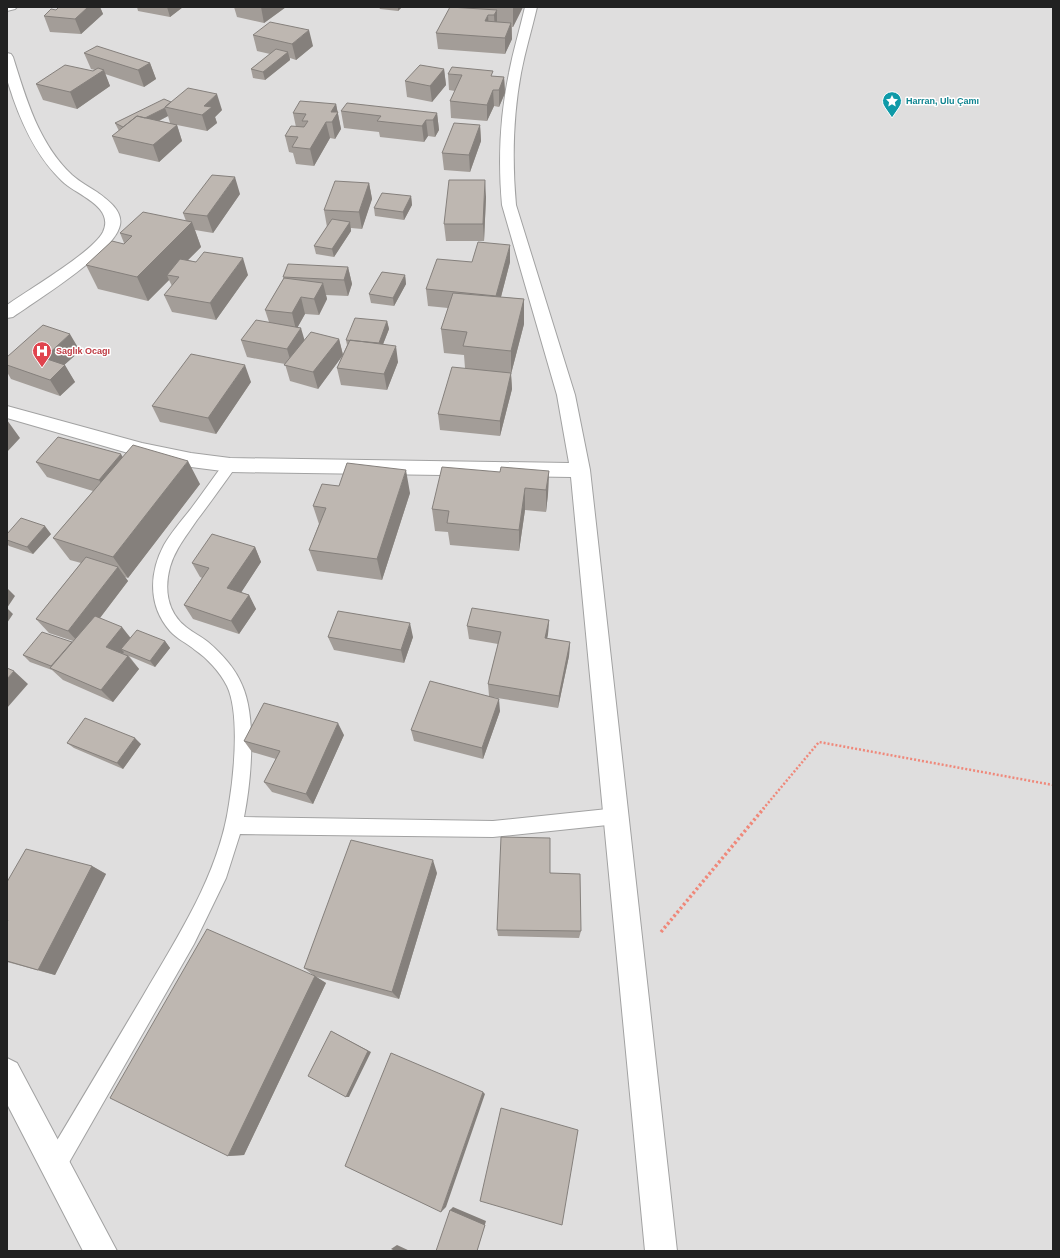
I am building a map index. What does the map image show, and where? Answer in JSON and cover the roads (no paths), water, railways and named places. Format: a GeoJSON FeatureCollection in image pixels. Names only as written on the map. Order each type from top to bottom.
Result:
{"type":"FeatureCollection","features":[{"type":"Feature","properties":{"kind":"street"},"geometry":{"type":"LineString","coordinates":[[7,8],[11,7]]}},
{"type":"Feature","properties":{"kind":"street"},"geometry":{"type":"LineString","coordinates":[[531,7],[515,73],[509,113],[506,174],[509,205],[566,395],[580,470],[661,1251]]}},
{"type":"Feature","properties":{"kind":"street"},"geometry":{"type":"LineString","coordinates":[[7,57],[21,101],[38,140],[52,161],[68,178],[111,213],[113,222],[109,233],[91,254],[7,313]]}},
{"type":"Feature","properties":{"kind":"street"},"geometry":{"type":"LineString","coordinates":[[7,412],[142,450],[191,460],[230,465],[580,470]]}},
{"type":"Feature","properties":{"kind":"street"},"geometry":{"type":"LineString","coordinates":[[7,1073],[101,1251]]}},
{"type":"Feature","properties":{"kind":"lane"},"geometry":{"type":"LineString","coordinates":[[55,1165],[185,942],[205,903],[234,825],[240,791],[242,742],[240,708],[233,682],[220,663],[202,646],[182,633],[172,624],[161,606],[159,589],[162,566],[170,547],[230,465]]}},
{"type":"Feature","properties":{"kind":"lane"},"geometry":{"type":"LineString","coordinates":[[234,825],[493,829],[617,816]]}},
{"type":"Feature","properties":{"kind":"place","name":"Harran, Ulu Çamı"},"geometry":{"type":"Point","coordinates":[892,118]}},
{"type":"Feature","properties":{"kind":"place","name":"Saglık Ocagı"},"geometry":{"type":"Point","coordinates":[42,368]}}]}
